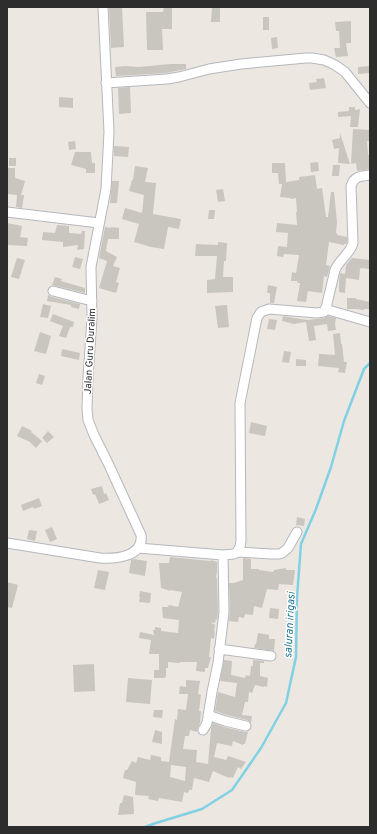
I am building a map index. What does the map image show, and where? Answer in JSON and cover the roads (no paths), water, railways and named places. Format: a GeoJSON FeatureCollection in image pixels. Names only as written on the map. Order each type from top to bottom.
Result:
{"type":"FeatureCollection","features":[{"type":"Feature","properties":{"kind":"street","name":"Jalan Guru Duralim"},"geometry":{"type":"LineString","coordinates":[[103,7],[109,132],[106,188],[91,268],[92,318],[87,399],[88,420],[141,535],[141,542],[138,548]]}},
{"type":"Feature","properties":{"kind":"street"},"geometry":{"type":"LineString","coordinates":[[106,83],[168,79],[209,69],[241,64],[318,58],[330,62],[345,72],[370,103]]}},
{"type":"Feature","properties":{"kind":"street"},"geometry":{"type":"LineString","coordinates":[[237,552],[241,541],[240,403],[257,318],[261,312],[269,309],[323,313],[337,265],[352,248],[352,183],[357,178],[370,175]]}},
{"type":"Feature","properties":{"kind":"street"},"geometry":{"type":"LineString","coordinates":[[7,212],[99,223]]}},
{"type":"Feature","properties":{"kind":"street"},"geometry":{"type":"LineString","coordinates":[[53,291],[92,301]]}},
{"type":"Feature","properties":{"kind":"street"},"geometry":{"type":"LineString","coordinates":[[325,309],[370,322]]}},
{"type":"Feature","properties":{"kind":"street"},"geometry":{"type":"LineString","coordinates":[[7,543],[100,558],[125,555],[138,548],[223,555],[234,554],[237,552],[279,554],[288,548],[297,532]]}},
{"type":"Feature","properties":{"kind":"street"},"geometry":{"type":"LineString","coordinates":[[203,730],[207,723],[218,663],[224,612],[223,555]]}},
{"type":"Feature","properties":{"kind":"street"},"geometry":{"type":"LineString","coordinates":[[219,649],[271,656]]}},
{"type":"Feature","properties":{"kind":"street"},"geometry":{"type":"LineString","coordinates":[[208,715],[246,726]]}},
{"type":"Feature","properties":{"kind":"waterway","name":"saluran irigasi"},"geometry":{"type":"LineString","coordinates":[[145,827],[202,809],[232,790],[261,748],[286,703],[296,657],[297,597],[301,544],[316,509],[331,467],[344,421],[364,369],[370,363]]}}]}
